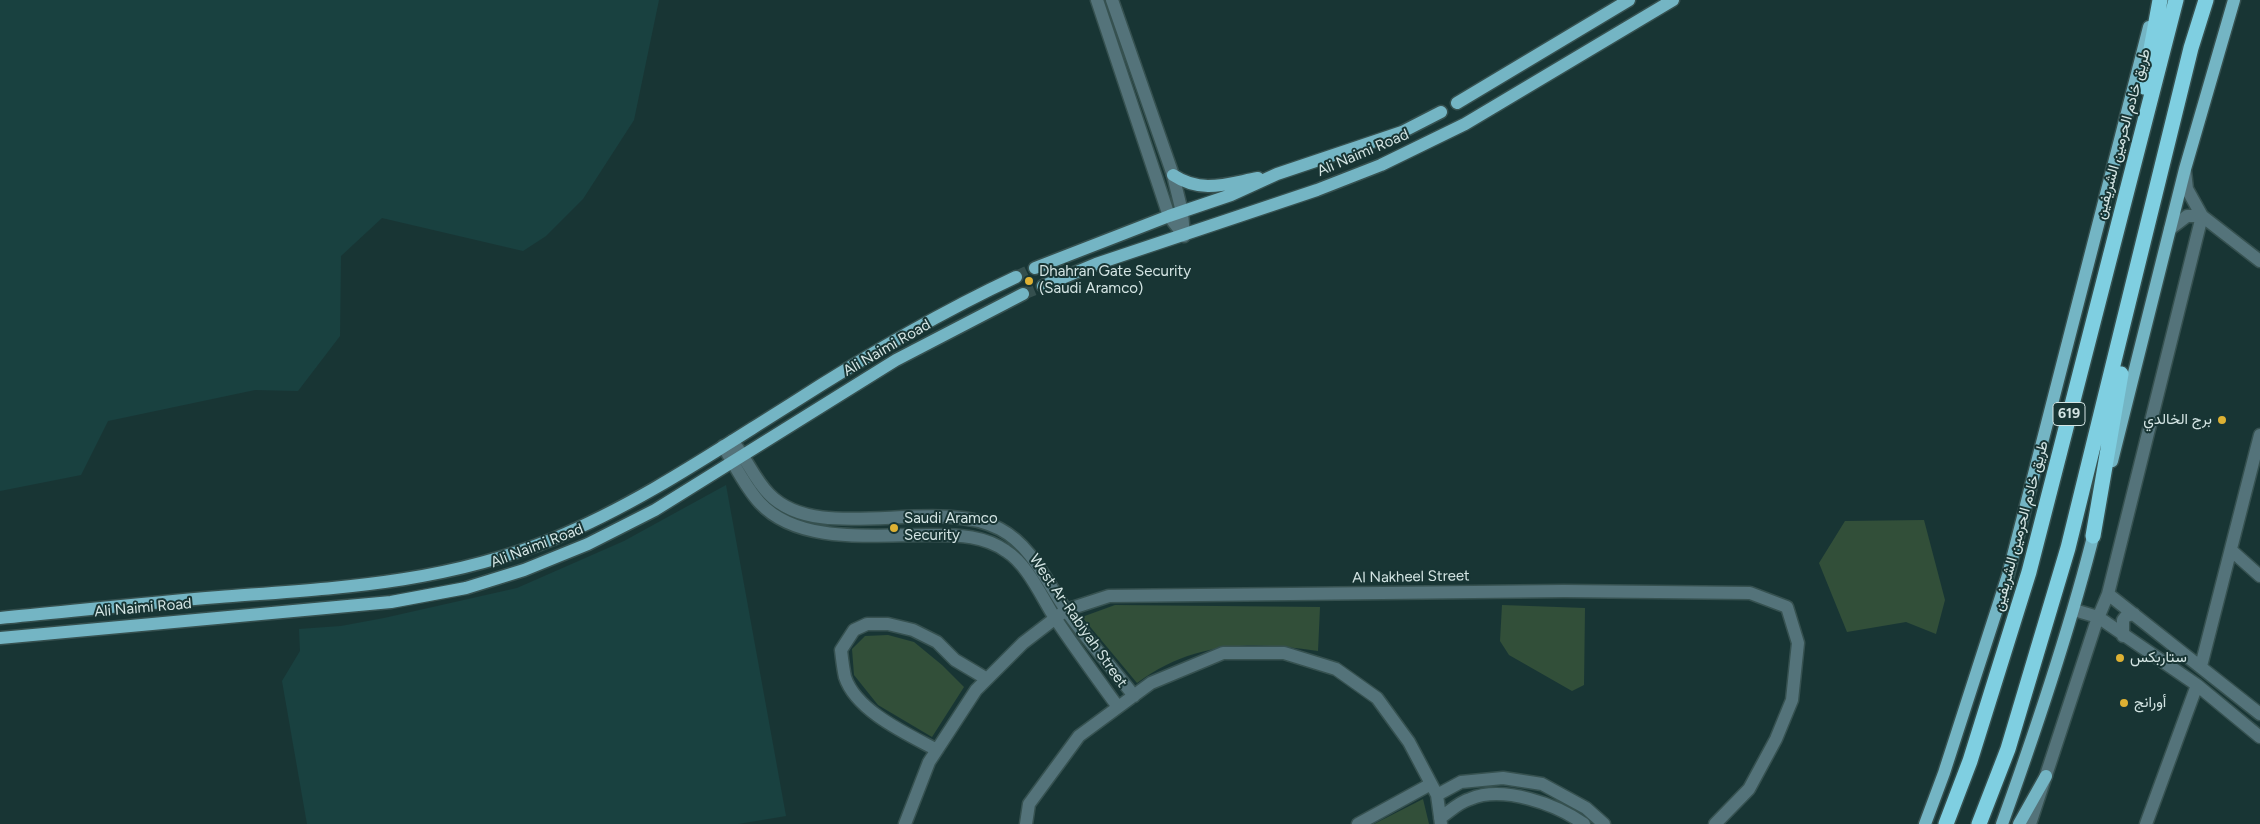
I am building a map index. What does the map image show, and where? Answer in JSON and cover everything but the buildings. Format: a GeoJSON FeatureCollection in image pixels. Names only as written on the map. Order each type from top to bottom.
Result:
{"type":"FeatureCollection","features":[{"type":"Feature","properties":{"kind":"highway"},"geometry":{"type":"LineString","coordinates":[[2119,218],[2160,0]]}},
{"type":"Feature","properties":{"kind":"highway","name":"طريق خادم الحرمين الشريفين"},"geometry":{"type":"LineString","coordinates":[[1946,824],[1970,761],[2029,572],[2176,0]]}},
{"type":"Feature","properties":{"kind":"highway","name":"619"},"geometry":{"type":"LineString","coordinates":[[1979,824],[2008,749],[2045,631],[2140,260],[2191,48],[2206,0]]}},
{"type":"Feature","properties":{"kind":"highway"},"geometry":{"type":"LineString","coordinates":[[2094,536],[2140,260]]}},
{"type":"Feature","properties":{"kind":"main road"},"geometry":{"type":"LineString","coordinates":[[1457,103],[1629,0]]}},
{"type":"Feature","properties":{"kind":"main road","name":"Ali Naimi Road"},"geometry":{"type":"LineString","coordinates":[[1043,286],[1096,264],[1317,190],[1422,146],[1473,119],[1673,0]]}},
{"type":"Feature","properties":{"kind":"main road"},"geometry":{"type":"LineString","coordinates":[[1925,824],[1944,773],[2008,575],[2156,0]]}},
{"type":"Feature","properties":{"kind":"main road"},"geometry":{"type":"LineString","coordinates":[[2002,824],[2040,718],[2074,610],[2185,169],[2234,0]]}},
{"type":"Feature","properties":{"kind":"main road","name":"Ali Naimi Road"},"geometry":{"type":"LineString","coordinates":[[1035,268],[1169,216],[1232,195],[1278,174],[1402,132],[1441,112]]}},
{"type":"Feature","properties":{"kind":"main road"},"geometry":{"type":"LineString","coordinates":[[1173,175],[1192,186],[1212,187],[1278,174]]}},
{"type":"Feature","properties":{"kind":"main road"},"geometry":{"type":"LineString","coordinates":[[1049,263],[1044,269],[1045,275],[1049,279],[1056,280]]}},
{"type":"Feature","properties":{"kind":"main road","name":"Ali Naimi Road"},"geometry":{"type":"LineString","coordinates":[[0,618],[200,598],[382,584],[450,572],[515,553],[585,525],[644,495],[907,332],[1016,277]]}},
{"type":"Feature","properties":{"kind":"main road"},"geometry":{"type":"LineString","coordinates":[[992,288],[1000,288],[1004,292],[1004,300],[1001,305]]}},
{"type":"Feature","properties":{"kind":"main road","name":"Ali Naimi Road"},"geometry":{"type":"LineString","coordinates":[[0,638],[390,602],[466,588],[524,570],[618,530],[656,510],[896,360],[1023,294]]}},
{"type":"Feature","properties":{"kind":"main road"},"geometry":{"type":"LineString","coordinates":[[2019,824],[2046,776]]}},
{"type":"Feature","properties":{"kind":"street"},"geometry":{"type":"LineString","coordinates":[[1097,0],[1169,216],[1184,236]]}},
{"type":"Feature","properties":{"kind":"street"},"geometry":{"type":"LineString","coordinates":[[1112,0],[1173,175],[1182,212],[1184,236]]}},
{"type":"Feature","properties":{"kind":"street"},"geometry":{"type":"LineString","coordinates":[[2185,169],[2187,189],[2202,216],[2260,261]]}},
{"type":"Feature","properties":{"kind":"street"},"geometry":{"type":"LineString","coordinates":[[2170,229],[2187,216],[2202,216]]}},
{"type":"Feature","properties":{"kind":"street"},"geometry":{"type":"LineString","coordinates":[[2030,824],[2098,618],[2108,594],[2202,216]]}},
{"type":"Feature","properties":{"kind":"street"},"geometry":{"type":"LineString","coordinates":[[2200,666],[2232,551],[2260,435]]}},
{"type":"Feature","properties":{"kind":"street","name":"West Ar-Rabiyah Street"},"geometry":{"type":"LineString","coordinates":[[728,444],[745,455],[769,494],[802,514],[847,518],[947,516],[999,528],[1020,543],[1036,561],[1066,610],[1134,696]]}},
{"type":"Feature","properties":{"kind":"street","name":"West Ar-Rabiyah Street"},"geometry":{"type":"LineString","coordinates":[[728,444],[733,462],[761,504],[772,514],[800,529],[829,534],[961,535],[986,540],[1008,551],[1028,574],[1118,707]]}},
{"type":"Feature","properties":{"kind":"street"},"geometry":{"type":"LineString","coordinates":[[2232,551],[2260,576]]}},
{"type":"Feature","properties":{"kind":"street","name":"Al Nakheel Street"},"geometry":{"type":"LineString","coordinates":[[905,824],[929,762],[976,690],[1023,643],[1066,610],[1109,596],[1564,591],[1750,593],[1787,607],[1798,643],[1792,700],[1776,739],[1748,789],[1714,824]]}},
{"type":"Feature","properties":{"kind":"street"},"geometry":{"type":"LineString","coordinates":[[2108,594],[2260,714]]}},
{"type":"Feature","properties":{"kind":"street"},"geometry":{"type":"LineString","coordinates":[[2074,610],[2098,618],[2197,686],[2260,737]]}},
{"type":"Feature","properties":{"kind":"street"},"geometry":{"type":"LineString","coordinates":[[2123,636],[2123,620],[2126,616],[2134,614]]}},
{"type":"Feature","properties":{"kind":"street"},"geometry":{"type":"LineString","coordinates":[[937,750],[891,725],[861,702],[846,678],[841,650],[854,630],[867,624],[888,624],[913,630],[937,642],[955,660],[987,679]]}},
{"type":"Feature","properties":{"kind":"street"},"geometry":{"type":"LineString","coordinates":[[1026,824],[1029,804],[1080,736],[1151,683],[1223,653],[1284,653],[1336,669],[1377,698],[1409,742],[1434,789],[1441,821],[1470,798],[1514,796],[1542,802],[1566,812],[1584,824]]}},
{"type":"Feature","properties":{"kind":"street"},"geometry":{"type":"LineString","coordinates":[[2146,824],[2197,686]]}},
{"type":"Feature","properties":{"kind":"street"},"geometry":{"type":"LineString","coordinates":[[1358,824],[1434,789],[1461,782],[1503,778],[1542,784],[1586,808],[1604,824]]}},
{"type":"Feature","properties":{"kind":"shaded area"},"geometry":{"type":"Polygon","coordinates":[[[0,0],[659,0],[634,120],[583,199],[546,236],[523,251],[382,218],[341,256],[340,336],[298,391],[255,390],[108,421],[81,475],[0,491],[0,0]]]}},
{"type":"Feature","properties":{"kind":"shaded area"},"geometry":{"type":"Polygon","coordinates":[[[726,485],[786,816],[738,824],[307,824],[282,681],[300,651],[299,629],[341,626],[384,618],[517,588],[624,541],[726,485]]]}},
{"type":"Feature","properties":{"kind":"green space"},"geometry":{"type":"Polygon","coordinates":[[[1924,520],[1945,600],[1936,634],[1906,622],[1847,632],[1819,563],[1845,521],[1924,520]]]}},
{"type":"Feature","properties":{"kind":"green space"},"geometry":{"type":"Polygon","coordinates":[[[1115,605],[1320,607],[1318,651],[1269,646],[1224,647],[1180,659],[1158,669],[1137,683],[1082,617],[1115,605]]]}},
{"type":"Feature","properties":{"kind":"green space"},"geometry":{"type":"Polygon","coordinates":[[[1502,605],[1585,608],[1584,685],[1572,691],[1509,655],[1500,641],[1502,605]]]}},
{"type":"Feature","properties":{"kind":"green space"},"geometry":{"type":"Polygon","coordinates":[[[888,635],[914,642],[942,665],[964,687],[932,737],[878,705],[854,675],[852,649],[865,636],[888,635]]]}},
{"type":"Feature","properties":{"kind":"green space"},"geometry":{"type":"Polygon","coordinates":[[[1423,799],[1429,824],[1374,824],[1423,799]]]}},
{"type":"Feature","properties":{"kind":"tunnel"},"geometry":{"type":"LineString","coordinates":[[1016,277],[1035,268]]}},
{"type":"Feature","properties":{"kind":"tunnel"},"geometry":{"type":"LineString","coordinates":[[1023,294],[1043,286]]}},
{"type":"Feature","properties":{"kind":"place","name":"Dhahran Gate Security (Saudi Aramco)"},"geometry":{"type":"Point","coordinates":[1029,281]}},
{"type":"Feature","properties":{"kind":"place","name":"برج الخالدي"},"geometry":{"type":"Point","coordinates":[2222,420]}},
{"type":"Feature","properties":{"kind":"place","name":"Saudi Aramco Security"},"geometry":{"type":"Point","coordinates":[894,528]}},
{"type":"Feature","properties":{"kind":"place","name":"ستاربكس"},"geometry":{"type":"Point","coordinates":[2120,658]}},
{"type":"Feature","properties":{"kind":"place","name":"أورانج"},"geometry":{"type":"Point","coordinates":[2124,703]}}]}
